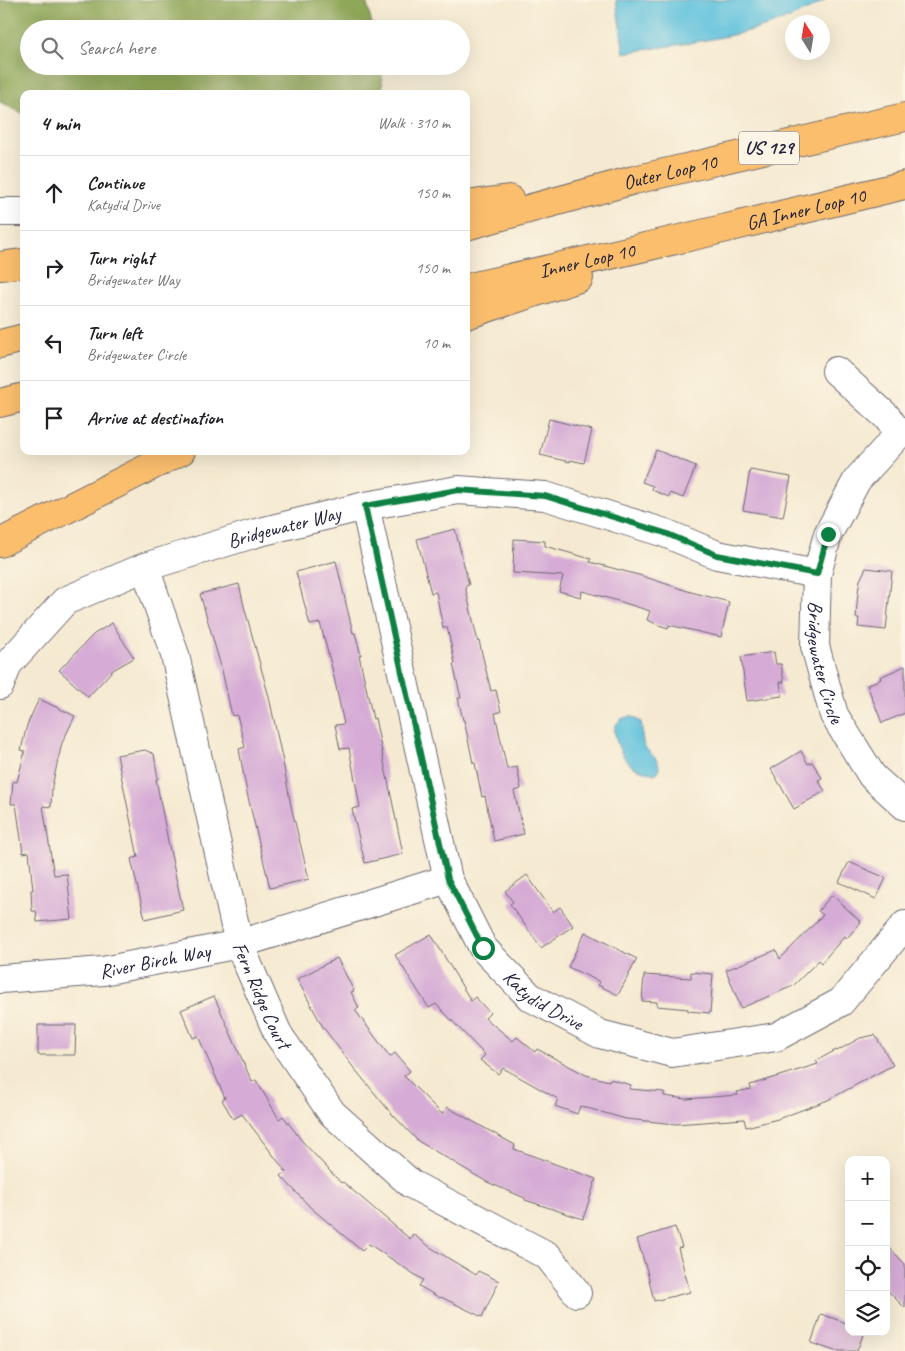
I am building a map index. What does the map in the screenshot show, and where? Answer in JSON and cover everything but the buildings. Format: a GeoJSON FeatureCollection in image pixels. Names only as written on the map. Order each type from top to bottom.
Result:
{"type":"FeatureCollection","features":[{"type":"Feature","properties":{"kind":"highway","name":"Outer Loop 10"},"geometry":{"type":"LineString","coordinates":[[470,225],[634,180],[905,116]]}},
{"type":"Feature","properties":{"kind":"highway"},"geometry":{"type":"LineString","coordinates":[[470,204],[634,180]]}},
{"type":"Feature","properties":{"kind":"highway","name":"GA Inner Loop 10"},"geometry":{"type":"LineString","coordinates":[[706,233],[905,185]]}},
{"type":"Feature","properties":{"kind":"highway"},"geometry":{"type":"LineString","coordinates":[[470,314],[527,294],[567,283],[706,233]]}},
{"type":"Feature","properties":{"kind":"highway","name":"Inner Loop 10"},"geometry":{"type":"LineString","coordinates":[[470,287],[706,233]]}},
{"type":"Feature","properties":{"kind":"highway"},"geometry":{"type":"LineString","coordinates":[[0,266],[20,264]]}},
{"type":"Feature","properties":{"kind":"highway"},"geometry":{"type":"LineString","coordinates":[[0,344],[20,339]]}},
{"type":"Feature","properties":{"kind":"highway"},"geometry":{"type":"LineString","coordinates":[[0,403],[20,398]]}},
{"type":"Feature","properties":{"kind":"highway"},"geometry":{"type":"LineString","coordinates":[[0,543],[173,455]]}},
{"type":"Feature","properties":{"kind":"street"},"geometry":{"type":"LineString","coordinates":[[0,212],[20,212]]}},
{"type":"Feature","properties":{"kind":"street"},"geometry":{"type":"LineString","coordinates":[[836,371],[902,432]]}},
{"type":"Feature","properties":{"kind":"street","name":"Bridgewater Circle"},"geometry":{"type":"LineString","coordinates":[[902,432],[857,480],[828,534],[817,574],[814,646],[834,715],[872,776],[905,806]]}},
{"type":"Feature","properties":{"kind":"street","name":"Bridgewater Way"},"geometry":{"type":"LineString","coordinates":[[0,685],[8,664],[65,601],[145,567],[256,533],[365,506],[458,490],[545,496],[665,533],[717,555],[817,574]]}},
{"type":"Feature","properties":{"kind":"street","name":"Katydid Drive"},"geometry":{"type":"LineString","coordinates":[[365,506],[448,879],[483,948],[530,998],[600,1034],[672,1053],[776,1037],[841,1002],[904,928]]}},
{"type":"Feature","properties":{"kind":"street","name":"Fern Ridge Court"},"geometry":{"type":"LineString","coordinates":[[145,567],[175,655],[238,944],[278,1034],[332,1112],[410,1184],[548,1256],[577,1293]]}},
{"type":"Feature","properties":{"kind":"street","name":"River Birch Way"},"geometry":{"type":"LineString","coordinates":[[0,978],[103,971],[238,944],[448,879]]}},
{"type":"Feature","properties":{"kind":"street"},"geometry":{"type":"LineString","coordinates":[[0,978],[0,987]]}},
{"type":"Feature","properties":{"kind":"green space"},"geometry":{"type":"Polygon","coordinates":[[[0,0],[366,0],[371,20],[20,20],[20,75],[382,75],[383,90],[20,90],[20,112],[0,102],[0,0]]]}},
{"type":"Feature","properties":{"kind":"water"},"geometry":{"type":"Polygon","coordinates":[[[616,0],[825,0],[803,12],[796,15],[785,15],[785,20],[754,30],[701,41],[624,53],[616,0]]]}},
{"type":"Feature","properties":{"kind":"water"},"geometry":{"type":"Polygon","coordinates":[[[630,716],[641,722],[642,740],[647,750],[658,763],[658,772],[655,774],[632,766],[619,748],[615,737],[615,726],[621,719],[630,716]]]}},
{"type":"Feature","properties":{"kind":"route"},"geometry":{"type":"LineString","coordinates":[[483,948],[448,879],[365,506],[458,490],[545,496],[665,533],[717,555],[817,574],[828,534]]}}]}
